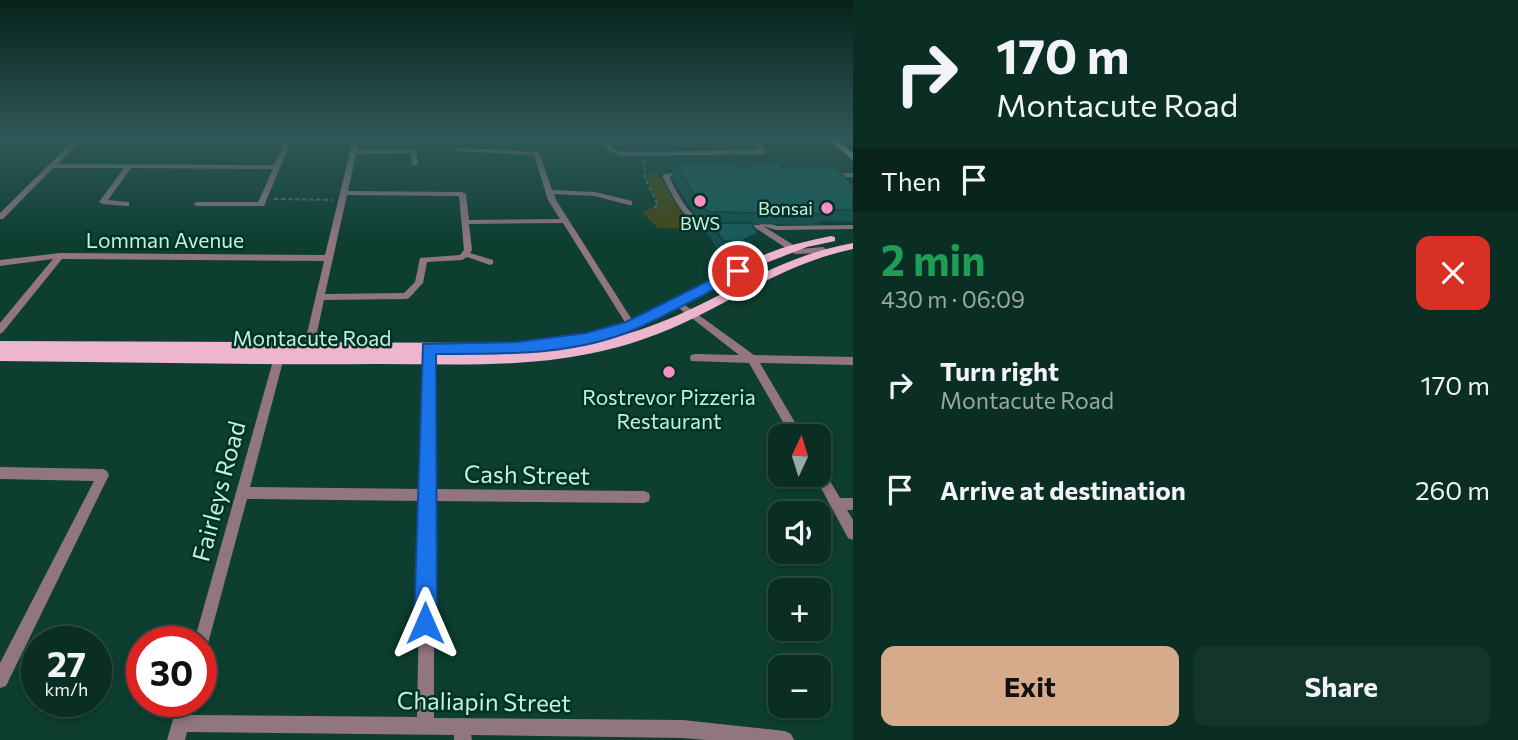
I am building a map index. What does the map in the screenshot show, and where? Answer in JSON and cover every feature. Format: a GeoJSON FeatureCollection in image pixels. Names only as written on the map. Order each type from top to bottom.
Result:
{"type":"FeatureCollection","features":[{"type":"Feature","properties":{"kind":"main road","name":"Montacute Road"},"geometry":{"type":"LineString","coordinates":[[428,353],[527,347],[586,338],[631,326],[759,260],[789,249],[853,236]]}},
{"type":"Feature","properties":{"kind":"main road","name":"Montacute Road"},"geometry":{"type":"LineString","coordinates":[[0,356],[428,353],[515,358],[588,349],[667,325],[769,270],[823,250],[853,246]]}},
{"type":"Feature","properties":{"kind":"main road","name":"Montacute Road"},"geometry":{"type":"LineString","coordinates":[[0,346],[280,353]]}},
{"type":"Feature","properties":{"kind":"street"},"geometry":{"type":"LineString","coordinates":[[0,217],[45,174]]}},
{"type":"Feature","properties":{"kind":"street"},"geometry":{"type":"LineString","coordinates":[[125,174],[103,202],[126,204]]}},
{"type":"Feature","properties":{"kind":"street"},"geometry":{"type":"LineString","coordinates":[[197,204],[261,204],[273,174]]}},
{"type":"Feature","properties":{"kind":"street"},"geometry":{"type":"LineString","coordinates":[[308,353],[347,174]]}},
{"type":"Feature","properties":{"kind":"street"},"geometry":{"type":"LineString","coordinates":[[544,174],[549,192],[564,221],[631,326]]}},
{"type":"Feature","properties":{"kind":"street"},"geometry":{"type":"LineString","coordinates":[[671,174],[665,176],[694,222],[706,226],[759,227],[798,253],[823,250]]}},
{"type":"Feature","properties":{"kind":"street"},"geometry":{"type":"LineString","coordinates":[[820,174],[853,176]]}},
{"type":"Feature","properties":{"kind":"street"},"geometry":{"type":"LineString","coordinates":[[549,192],[580,192],[629,203]]}},
{"type":"Feature","properties":{"kind":"street"},"geometry":{"type":"LineString","coordinates":[[341,197],[462,194],[464,256]]}},
{"type":"Feature","properties":{"kind":"street"},"geometry":{"type":"LineString","coordinates":[[759,220],[776,228],[853,227]]}},
{"type":"Feature","properties":{"kind":"street"},"geometry":{"type":"LineString","coordinates":[[465,222],[564,221]]}},
{"type":"Feature","properties":{"kind":"street"},"geometry":{"type":"LineString","coordinates":[[843,228],[853,236]]}},
{"type":"Feature","properties":{"kind":"street"},"geometry":{"type":"LineString","coordinates":[[0,330],[60,256]]}},
{"type":"Feature","properties":{"kind":"street","name":"Lomman Avenue"},"geometry":{"type":"LineString","coordinates":[[0,263],[60,256],[330,258]]}},
{"type":"Feature","properties":{"kind":"street"},"geometry":{"type":"LineString","coordinates":[[321,297],[406,296],[419,284],[423,260],[464,256],[490,262]]}},
{"type":"Feature","properties":{"kind":"street"},"geometry":{"type":"LineString","coordinates":[[678,303],[754,360],[790,424]]}},
{"type":"Feature","properties":{"kind":"street","name":"Fairleys Road"},"geometry":{"type":"LineString","coordinates":[[206,626],[280,353]]}},
{"type":"Feature","properties":{"kind":"street"},"geometry":{"type":"LineString","coordinates":[[425,725],[428,353]]}},
{"type":"Feature","properties":{"kind":"street"},"geometry":{"type":"LineString","coordinates":[[695,358],[853,361]]}},
{"type":"Feature","properties":{"kind":"street"},"geometry":{"type":"LineString","coordinates":[[0,473],[103,475],[0,680]]}},
{"type":"Feature","properties":{"kind":"street"},"geometry":{"type":"LineString","coordinates":[[827,487],[853,533]]}},
{"type":"Feature","properties":{"kind":"street","name":"Cash Street"},"geometry":{"type":"LineString","coordinates":[[242,493],[643,497]]}},
{"type":"Feature","properties":{"kind":"street"},"geometry":{"type":"LineString","coordinates":[[837,504],[853,504]]}},
{"type":"Feature","properties":{"kind":"street","name":"Chaliapin Street"},"geometry":{"type":"LineString","coordinates":[[178,732],[425,725],[463,733],[685,734],[785,740]]}},
{"type":"Feature","properties":{"kind":"path"},"geometry":{"type":"LineString","coordinates":[[645,174],[657,205],[654,207]]}},
{"type":"Feature","properties":{"kind":"path"},"geometry":{"type":"LineString","coordinates":[[263,199],[341,197]]}},
{"type":"Feature","properties":{"kind":"shaded area"},"geometry":{"type":"Polygon","coordinates":[[[650,174],[658,174],[691,229],[658,228],[642,212],[659,205],[646,177],[650,174]]]}},
{"type":"Feature","properties":{"kind":"building"},"geometry":{"type":"Polygon","coordinates":[[[681,174],[841,174],[853,186],[853,210],[823,210],[827,214],[711,212],[704,209],[681,174]]]}},
{"type":"Feature","properties":{"kind":"building"},"geometry":{"type":"Polygon","coordinates":[[[711,223],[751,223],[758,233],[740,242],[723,241],[711,223]]]}},
{"type":"Feature","properties":{"kind":"place","name":"BWS"},"geometry":{"type":"Point","coordinates":[700,201]}},
{"type":"Feature","properties":{"kind":"place","name":"Bonsai"},"geometry":{"type":"Point","coordinates":[827,208]}},
{"type":"Feature","properties":{"kind":"place","name":"Rostrevor Pizzeria Restaurant"},"geometry":{"type":"Point","coordinates":[669,372]}},
{"type":"Feature","properties":{"kind":"route"},"geometry":{"type":"LineString","coordinates":[[425,623],[429,348],[517,348],[586,338],[631,326],[738,271]]}}]}
